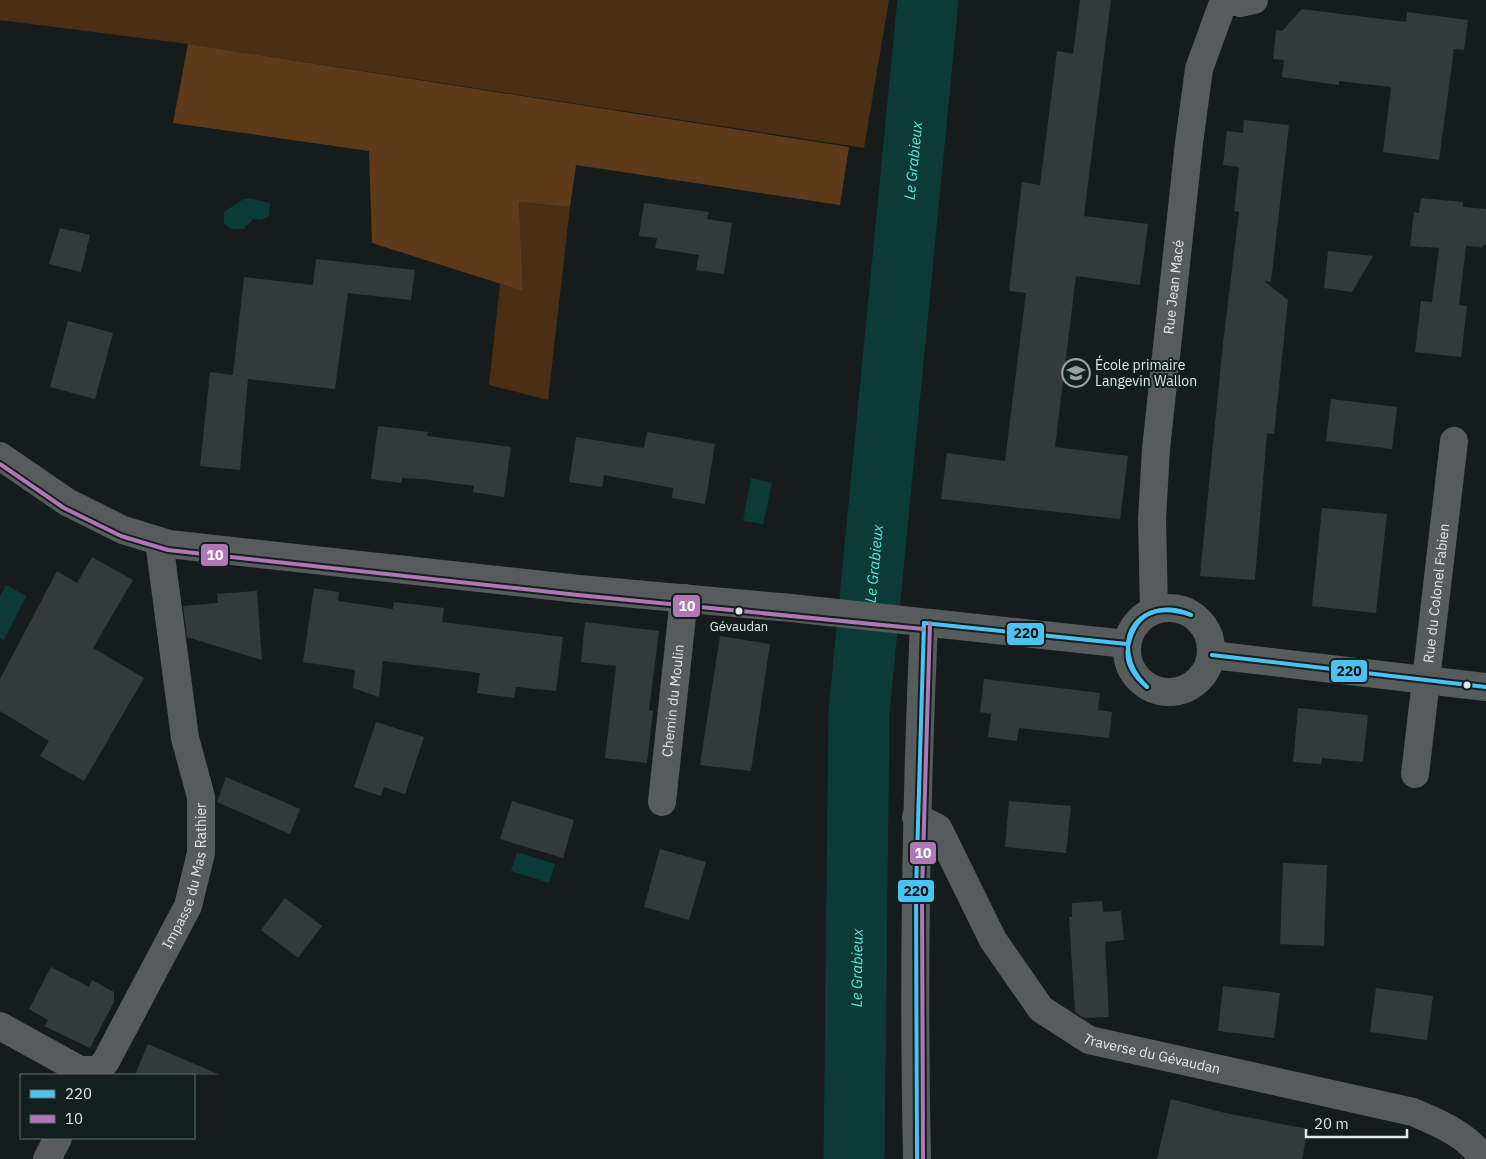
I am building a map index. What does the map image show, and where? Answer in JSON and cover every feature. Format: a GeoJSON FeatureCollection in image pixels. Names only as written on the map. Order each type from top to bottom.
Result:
{"type":"FeatureCollection","features":[{"type":"Feature","properties":{"kind":"street","name":"Rue Jean Macé"},"geometry":{"type":"LineString","coordinates":[[1154,610],[1152,519],[1156,449],[1189,143],[1199,69],[1224,0]]}},
{"type":"Feature","properties":{"kind":"street"},"geometry":{"type":"LineString","coordinates":[[1229,0],[1240,3],[1254,0]]}},
{"type":"Feature","properties":{"kind":"street","name":"Rue du Colonel Fabien"},"geometry":{"type":"LineString","coordinates":[[1416,774],[1454,442]]}},
{"type":"Feature","properties":{"kind":"street"},"geometry":{"type":"LineString","coordinates":[[0,456],[67,502],[123,530],[159,541],[218,550],[1127,644]]}},
{"type":"Feature","properties":{"kind":"street","name":"Impasse du Mas Rathier"},"geometry":{"type":"LineString","coordinates":[[97,1073],[106,1061],[188,906],[201,852],[201,797],[185,738],[159,541]]}},
{"type":"Feature","properties":{"kind":"street","name":"Chemin du Moulin"},"geometry":{"type":"LineString","coordinates":[[662,802],[684,598]]}},
{"type":"Feature","properties":{"kind":"street"},"geometry":{"type":"LineString","coordinates":[[1169,608],[1183,610],[1196,617],[1206,628],[1211,641],[1212,656],[1208,668],[1200,680],[1190,688],[1177,692],[1163,693],[1150,689],[1140,681],[1129,663],[1127,644],[1137,623],[1154,610],[1169,608]]}},
{"type":"Feature","properties":{"kind":"street"},"geometry":{"type":"LineString","coordinates":[[914,622],[917,1159]]}},
{"type":"Feature","properties":{"kind":"street"},"geometry":{"type":"LineString","coordinates":[[1212,656],[1486,687]]}},
{"type":"Feature","properties":{"kind":"street","name":"Traverse du Gévaudan"},"geometry":{"type":"LineString","coordinates":[[916,817],[938,828],[993,940],[1042,1009],[1090,1040],[1413,1112],[1446,1126],[1474,1145],[1484,1159]]}},
{"type":"Feature","properties":{"kind":"street"},"geometry":{"type":"LineString","coordinates":[[0,1026],[80,1070],[97,1073]]}},
{"type":"Feature","properties":{"kind":"street"},"geometry":{"type":"LineString","coordinates":[[47,1159],[57,1139]]}},
{"type":"Feature","properties":{"kind":"shaded area"},"geometry":{"type":"Polygon","coordinates":[[[0,0],[889,0],[864,148],[188,44],[0,20],[0,0]]]}},
{"type":"Feature","properties":{"kind":"shaded area"},"geometry":{"type":"Polygon","coordinates":[[[188,44],[849,147],[840,205],[576,165],[570,207],[519,202],[523,291],[372,243],[369,151],[173,123],[188,44]]]}},
{"type":"Feature","properties":{"kind":"shaded area"},"geometry":{"type":"Polygon","coordinates":[[[249,198],[270,203],[269,216],[261,220],[253,219],[244,229],[231,229],[224,223],[224,212],[242,200],[249,198]]]}},
{"type":"Feature","properties":{"kind":"shaded area"},"geometry":{"type":"Polygon","coordinates":[[[519,202],[570,207],[548,400],[489,385],[500,284],[523,290],[519,202]]]}},
{"type":"Feature","properties":{"kind":"shaded area"},"geometry":{"type":"Polygon","coordinates":[[[751,478],[772,483],[763,524],[743,521],[751,478]]]}},
{"type":"Feature","properties":{"kind":"shaded area"},"geometry":{"type":"Polygon","coordinates":[[[6,585],[26,596],[4,640],[0,638],[0,596],[6,585]]]}},
{"type":"Feature","properties":{"kind":"shaded area"},"geometry":{"type":"Polygon","coordinates":[[[517,852],[555,864],[549,883],[511,871],[517,852]]]}},
{"type":"Feature","properties":{"kind":"building"},"geometry":{"type":"Polygon","coordinates":[[[1080,0],[1111,0],[1084,216],[1148,224],[1140,285],[1076,276],[1055,447],[1128,456],[1120,519],[941,499],[947,453],[1005,461],[1026,293],[1009,291],[1022,182],[1040,185],[1057,51],[1073,54],[1080,0]]]}},
{"type":"Feature","properties":{"kind":"building"},"geometry":{"type":"Polygon","coordinates":[[[1302,9],[1406,22],[1407,12],[1468,20],[1464,50],[1454,49],[1439,160],[1383,152],[1391,87],[1339,81],[1339,85],[1282,77],[1284,60],[1273,59],[1276,30],[1282,31],[1302,9]]]}},
{"type":"Feature","properties":{"kind":"building"},"geometry":{"type":"Polygon","coordinates":[[[1244,120],[1289,125],[1271,282],[1264,281],[1288,300],[1274,434],[1267,433],[1255,580],[1200,576],[1223,343],[1239,212],[1234,211],[1239,167],[1223,165],[1227,131],[1243,133],[1244,120]]]}},
{"type":"Feature","properties":{"kind":"building"},"geometry":{"type":"Polygon","coordinates":[[[1421,198],[1463,202],[1463,207],[1486,209],[1486,245],[1483,245],[1483,247],[1466,246],[1459,305],[1467,306],[1461,357],[1415,352],[1421,301],[1432,302],[1439,248],[1410,246],[1414,212],[1419,213],[1421,198]]]}},
{"type":"Feature","properties":{"kind":"building"},"geometry":{"type":"Polygon","coordinates":[[[644,203],[709,212],[707,219],[732,223],[724,274],[696,270],[699,255],[655,248],[657,238],[639,236],[644,203]]]}},
{"type":"Feature","properties":{"kind":"building"},"geometry":{"type":"Polygon","coordinates":[[[60,228],[90,235],[81,272],[49,264],[60,228]]]}},
{"type":"Feature","properties":{"kind":"building"},"geometry":{"type":"Polygon","coordinates":[[[1328,251],[1373,256],[1352,292],[1324,288],[1328,251]]]}},
{"type":"Feature","properties":{"kind":"building"},"geometry":{"type":"Polygon","coordinates":[[[316,259],[415,270],[411,300],[348,293],[335,389],[248,379],[240,470],[200,466],[210,372],[233,375],[244,277],[313,285],[316,259]]]}},
{"type":"Feature","properties":{"kind":"building"},"geometry":{"type":"Polygon","coordinates":[[[68,321],[113,333],[95,399],[50,387],[68,321]]]}},
{"type":"Feature","properties":{"kind":"building"},"geometry":{"type":"Polygon","coordinates":[[[1331,399],[1397,407],[1392,449],[1326,441],[1331,399]]]}},
{"type":"Feature","properties":{"kind":"building"},"geometry":{"type":"Polygon","coordinates":[[[378,426],[428,432],[427,436],[511,447],[504,497],[473,492],[474,486],[422,479],[402,478],[401,483],[371,479],[378,426]]]}},
{"type":"Feature","properties":{"kind":"building"},"geometry":{"type":"Polygon","coordinates":[[[647,432],[715,444],[705,504],[672,498],[673,488],[604,475],[602,487],[569,482],[576,437],[644,448],[647,432]]]}},
{"type":"Feature","properties":{"kind":"building"},"geometry":{"type":"Polygon","coordinates":[[[1322,508],[1387,514],[1376,613],[1312,606],[1322,508]]]}},
{"type":"Feature","properties":{"kind":"building"},"geometry":{"type":"Polygon","coordinates":[[[92,557],[133,580],[93,648],[144,678],[84,781],[40,756],[49,741],[0,711],[0,679],[57,571],[77,583],[92,557]]]}},
{"type":"Feature","properties":{"kind":"building"},"geometry":{"type":"Polygon","coordinates":[[[314,588],[339,592],[338,601],[393,609],[394,602],[444,608],[442,622],[563,637],[556,691],[516,687],[514,698],[477,693],[480,673],[383,661],[379,697],[353,688],[355,670],[303,662],[314,588]]]}},
{"type":"Feature","properties":{"kind":"building"},"geometry":{"type":"Polygon","coordinates":[[[257,591],[262,660],[187,637],[183,606],[218,603],[217,594],[257,591]]]}},
{"type":"Feature","properties":{"kind":"building"},"geometry":{"type":"Polygon","coordinates":[[[585,622],[659,631],[649,710],[653,711],[647,763],[605,758],[616,666],[581,662],[585,622]]]}},
{"type":"Feature","properties":{"kind":"building"},"geometry":{"type":"Polygon","coordinates":[[[720,636],[770,644],[751,771],[700,765],[720,636]]]}},
{"type":"Feature","properties":{"kind":"building"},"geometry":{"type":"Polygon","coordinates":[[[984,679],[1100,693],[1098,710],[1112,712],[1109,738],[1019,728],[1017,741],[988,737],[991,714],[980,712],[984,679]]]}},
{"type":"Feature","properties":{"kind":"building"},"geometry":{"type":"Polygon","coordinates":[[[1298,708],[1368,715],[1363,762],[1322,758],[1321,764],[1293,762],[1298,708]]]}},
{"type":"Feature","properties":{"kind":"building"},"geometry":{"type":"Polygon","coordinates":[[[376,722],[424,737],[405,794],[384,787],[381,796],[354,787],[376,722]]]}},
{"type":"Feature","properties":{"kind":"building"},"geometry":{"type":"Polygon","coordinates":[[[226,777],[300,809],[290,834],[217,802],[226,777]]]}},
{"type":"Feature","properties":{"kind":"building"},"geometry":{"type":"Polygon","coordinates":[[[512,801],[574,820],[563,858],[500,839],[512,801]]]}},
{"type":"Feature","properties":{"kind":"building"},"geometry":{"type":"Polygon","coordinates":[[[1009,801],[1071,806],[1066,853],[1005,847],[1009,801]]]}},
{"type":"Feature","properties":{"kind":"building"},"geometry":{"type":"Polygon","coordinates":[[[660,849],[706,862],[689,920],[644,907],[660,849]]]}},
{"type":"Feature","properties":{"kind":"building"},"geometry":{"type":"Polygon","coordinates":[[[1283,863],[1327,865],[1324,946],[1280,944],[1283,863]]]}},
{"type":"Feature","properties":{"kind":"building"},"geometry":{"type":"Polygon","coordinates":[[[285,898],[322,926],[298,958],[261,930],[285,898]]]}},
{"type":"Feature","properties":{"kind":"building"},"geometry":{"type":"Polygon","coordinates":[[[1102,901],[1103,912],[1121,911],[1124,940],[1105,942],[1109,1017],[1084,1018],[1075,1012],[1069,917],[1072,917],[1072,903],[1102,901]]]}},
{"type":"Feature","properties":{"kind":"building"},"geometry":{"type":"Polygon","coordinates":[[[51,967],[89,987],[92,980],[114,992],[114,1002],[90,1048],[44,1026],[48,1020],[29,1009],[51,967]]]}},
{"type":"Feature","properties":{"kind":"building"},"geometry":{"type":"Polygon","coordinates":[[[1223,986],[1280,993],[1274,1038],[1218,1031],[1223,986]]]}},
{"type":"Feature","properties":{"kind":"building"},"geometry":{"type":"Polygon","coordinates":[[[1376,988],[1433,996],[1427,1040],[1370,1032],[1376,988]]]}},
{"type":"Feature","properties":{"kind":"building"},"geometry":{"type":"Polygon","coordinates":[[[148,1044],[220,1075],[195,1074],[135,1074],[148,1044]]]}},
{"type":"Feature","properties":{"kind":"building"},"geometry":{"type":"Polygon","coordinates":[[[1171,1099],[1225,1113],[1308,1129],[1302,1159],[1157,1159],[1171,1099]]]}},
{"type":"Feature","properties":{"kind":"waterway","name":"Le Grabieux"},"geometry":{"type":"LineString","coordinates":[[854,1159],[859,712],[928,0]]}},
{"type":"Feature","properties":{"kind":"transit line","name":"10"},"geometry":{"type":"LineString","coordinates":[[0,464],[64,508],[121,536],[168,550],[578,595],[923,629]]}},
{"type":"Feature","properties":{"kind":"transit line","name":"220"},"geometry":{"type":"LineString","coordinates":[[1128,647],[1129,636],[1134,626],[1149,613],[1170,609],[1191,615]]}},
{"type":"Feature","properties":{"kind":"transit line","name":"220"},"geometry":{"type":"LineString","coordinates":[[1128,647],[1136,625],[1150,613],[1168,610],[1191,615]]}},
{"type":"Feature","properties":{"kind":"transit line","name":"220"},"geometry":{"type":"LineString","coordinates":[[924,623],[1127,644]]}},
{"type":"Feature","properties":{"kind":"transit line","name":"220"},"geometry":{"type":"LineString","coordinates":[[917,1159],[916,891],[924,623]]}},
{"type":"Feature","properties":{"kind":"transit line","name":"10"},"geometry":{"type":"LineString","coordinates":[[923,1159],[922,891],[930,623]]}},
{"type":"Feature","properties":{"kind":"transit line","name":"220"},"geometry":{"type":"LineString","coordinates":[[1128,647],[1133,669],[1147,687]]}},
{"type":"Feature","properties":{"kind":"transit line","name":"220"},"geometry":{"type":"LineString","coordinates":[[1128,647],[1128,659],[1132,669],[1147,687]]}},
{"type":"Feature","properties":{"kind":"transit line","name":"220"},"geometry":{"type":"LineString","coordinates":[[1212,655],[1486,687]]}},
{"type":"Feature","properties":{"kind":"place","name":"École primaire Langevin Wallon"},"geometry":{"type":"Point","coordinates":[1076,373]}},
{"type":"Feature","properties":{"kind":"place","name":"Gévaudan"},"geometry":{"type":"Point","coordinates":[739,611]}}]}
